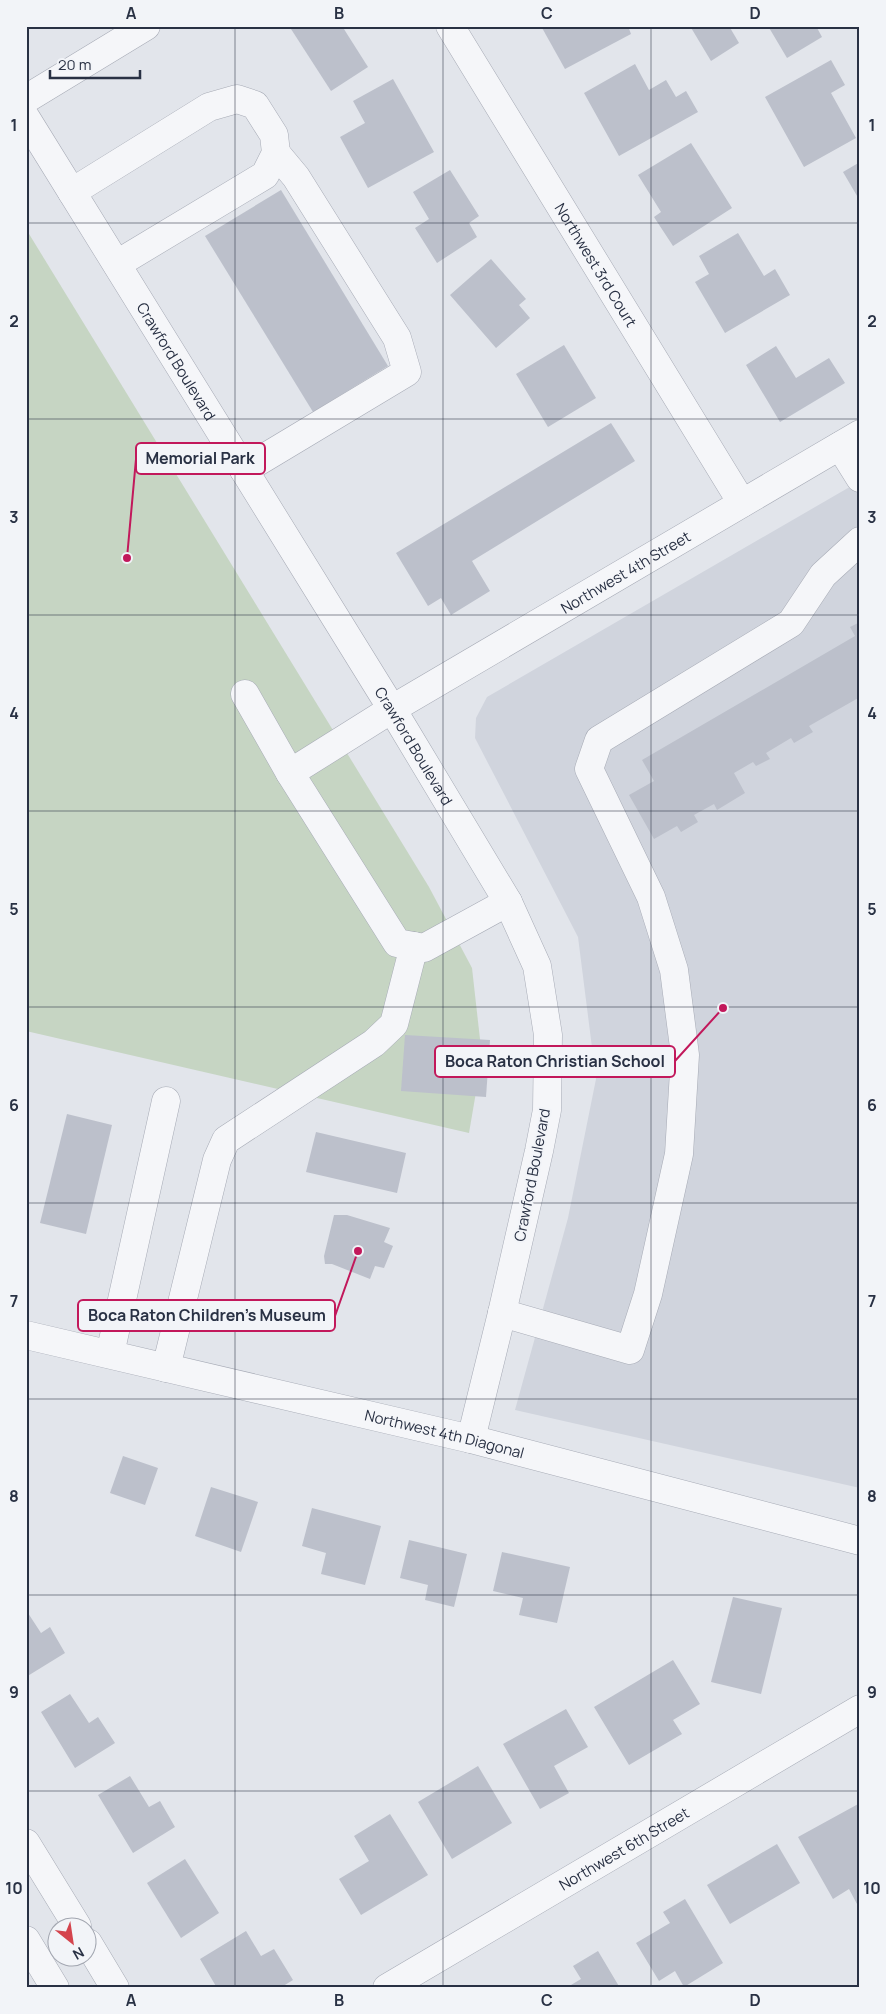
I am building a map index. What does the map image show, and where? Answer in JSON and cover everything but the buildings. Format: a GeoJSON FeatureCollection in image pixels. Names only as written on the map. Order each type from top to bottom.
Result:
{"type":"FeatureCollection","features":[{"type":"Feature","properties":{"kind":"street"},"geometry":{"type":"LineString","coordinates":[[26,99],[146,26]]}},
{"type":"Feature","properties":{"kind":"street","name":"Northwest 3rd Court"},"geometry":{"type":"LineString","coordinates":[[450,26],[742,503]]}},
{"type":"Feature","properties":{"kind":"street"},"geometry":{"type":"LineString","coordinates":[[72,192],[209,107],[236,99],[255,105],[274,135],[276,153],[265,175],[117,264]]}},
{"type":"Feature","properties":{"kind":"street","name":"Crawford Boulevard"},"geometry":{"type":"LineString","coordinates":[[26,118],[392,709],[508,902],[538,966],[548,1035],[547,1110],[502,1313],[471,1439]]}},
{"type":"Feature","properties":{"kind":"street"},"geometry":{"type":"LineString","coordinates":[[244,470],[407,372],[397,338],[296,177],[276,153]]}},
{"type":"Feature","properties":{"kind":"street"},"geometry":{"type":"LineString","coordinates":[[850,440],[860,478]]}},
{"type":"Feature","properties":{"kind":"street","name":"Northwest 4th Street"},"geometry":{"type":"LineString","coordinates":[[290,773],[392,709],[850,440]]}},
{"type":"Feature","properties":{"kind":"street"},"geometry":{"type":"LineString","coordinates":[[502,1313],[630,1350],[648,1294],[679,1154],[685,1055],[674,970],[651,897],[589,769],[599,740],[791,623],[823,575],[860,542]]}},
{"type":"Feature","properties":{"kind":"street"},"geometry":{"type":"LineString","coordinates":[[245,694],[290,773],[397,943],[424,948],[508,902]]}},
{"type":"Feature","properties":{"kind":"street"},"geometry":{"type":"LineString","coordinates":[[166,1368],[217,1160],[226,1140],[374,1043],[394,1024],[414,946]]}},
{"type":"Feature","properties":{"kind":"street"},"geometry":{"type":"LineString","coordinates":[[110,1354],[166,1101]]}},
{"type":"Feature","properties":{"kind":"street","name":"Northwest 4th Diagonal"},"geometry":{"type":"LineString","coordinates":[[26,1335],[471,1439],[860,1541]]}},
{"type":"Feature","properties":{"kind":"street","name":"Northwest 6th Street"},"geometry":{"type":"LineString","coordinates":[[387,1988],[860,1709]]}},
{"type":"Feature","properties":{"kind":"street"},"geometry":{"type":"LineString","coordinates":[[26,1843],[71,1916]]}},
{"type":"Feature","properties":{"kind":"street"},"geometry":{"type":"LineString","coordinates":[[26,1940],[55,1988]]}},
{"type":"Feature","properties":{"kind":"street"},"geometry":{"type":"LineString","coordinates":[[98,1960],[114,1988]]}},
{"type":"Feature","properties":{"kind":"shaded area"},"geometry":{"type":"Polygon","coordinates":[[[860,481],[860,1488],[515,1410],[568,1218],[596,1079],[578,937],[475,738],[476,718],[487,697],[860,481]]]}},
{"type":"Feature","properties":{"kind":"green space"},"geometry":{"type":"Polygon","coordinates":[[[26,229],[429,887],[472,968],[482,1057],[469,1133],[26,1031],[26,229]]]}},
{"type":"Feature","properties":{"kind":"place","name":"Memorial Park"},"geometry":{"type":"Point","coordinates":[127,558]}},
{"type":"Feature","properties":{"kind":"place","name":"Boca Raton Christian School"},"geometry":{"type":"Point","coordinates":[723,1008]}},
{"type":"Feature","properties":{"kind":"place","name":"Boca Raton Children's Museum"},"geometry":{"type":"Point","coordinates":[358,1251]}}]}
